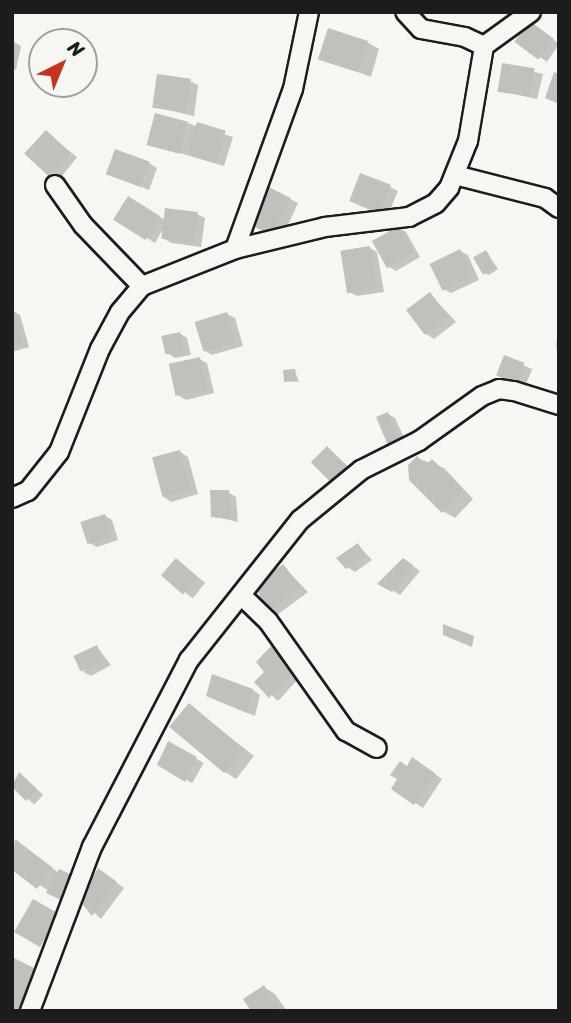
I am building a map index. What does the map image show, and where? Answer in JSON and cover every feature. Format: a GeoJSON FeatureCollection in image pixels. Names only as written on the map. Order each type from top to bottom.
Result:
{"type":"FeatureCollection","features":[{"type":"Feature","properties":{"kind":"street"},"geometry":{"type":"LineString","coordinates":[[235,249],[293,89],[309,12]]}},
{"type":"Feature","properties":{"kind":"street"},"geometry":{"type":"LineString","coordinates":[[405,12],[421,29],[465,37],[484,46]]}},
{"type":"Feature","properties":{"kind":"street"},"geometry":{"type":"LineString","coordinates":[[12,498],[28,491],[59,452],[100,349],[120,312],[142,286],[235,249],[325,227],[410,217],[436,203],[455,175],[468,141],[484,46],[531,12]]}},
{"type":"Feature","properties":{"kind":"street"},"geometry":{"type":"LineString","coordinates":[[455,175],[545,198],[559,208]]}},
{"type":"Feature","properties":{"kind":"street"},"geometry":{"type":"LineString","coordinates":[[55,185],[83,225],[142,286]]}},
{"type":"Feature","properties":{"kind":"street"},"geometry":{"type":"LineString","coordinates":[[30,1011],[92,847],[188,660],[310,511],[361,470],[419,441],[482,396],[499,389],[559,405]]}},
{"type":"Feature","properties":{"kind":"street"},"geometry":{"type":"LineString","coordinates":[[241,595],[268,621],[346,731],[377,748]]}},
{"type":"Feature","properties":{"kind":"building"},"geometry":{"type":"Polygon","coordinates":[[[530,21],[554,39],[538,60],[514,42],[530,21]]]}},
{"type":"Feature","properties":{"kind":"building"},"geometry":{"type":"Polygon","coordinates":[[[328,28],[368,41],[358,72],[318,59],[328,28]]]}},
{"type":"Feature","properties":{"kind":"building"},"geometry":{"type":"Polygon","coordinates":[[[502,63],[535,68],[530,97],[497,92],[502,63]]]}},
{"type":"Feature","properties":{"kind":"building"},"geometry":{"type":"Polygon","coordinates":[[[554,72],[559,74],[559,104],[545,98],[554,72]]]}},
{"type":"Feature","properties":{"kind":"building"},"geometry":{"type":"Polygon","coordinates":[[[157,74],[191,79],[186,112],[152,108],[157,74]]]}},
{"type":"Feature","properties":{"kind":"building"},"geometry":{"type":"Polygon","coordinates":[[[155,113],[188,122],[179,154],[146,145],[155,113]]]}},
{"type":"Feature","properties":{"kind":"building"},"geometry":{"type":"Polygon","coordinates":[[[197,122],[226,131],[216,163],[187,155],[197,122]]]}},
{"type":"Feature","properties":{"kind":"building"},"geometry":{"type":"Polygon","coordinates":[[[46,130],[70,153],[48,176],[24,153],[46,130]]]}},
{"type":"Feature","properties":{"kind":"building"},"geometry":{"type":"Polygon","coordinates":[[[115,149],[150,162],[141,187],[106,174],[115,149]]]}},
{"type":"Feature","properties":{"kind":"building"},"geometry":{"type":"Polygon","coordinates":[[[360,173],[391,185],[380,213],[349,201],[360,173]]]}},
{"type":"Feature","properties":{"kind":"building"},"geometry":{"type":"Polygon","coordinates":[[[265,185],[291,198],[272,236],[246,222],[265,185]]]}},
{"type":"Feature","properties":{"kind":"building"},"geometry":{"type":"Polygon","coordinates":[[[128,196],[160,216],[145,240],[113,220],[128,196]]]}},
{"type":"Feature","properties":{"kind":"building"},"geometry":{"type":"Polygon","coordinates":[[[165,208],[198,212],[194,243],[161,239],[165,208]]]}},
{"type":"Feature","properties":{"kind":"building"},"geometry":{"type":"Polygon","coordinates":[[[399,226],[414,253],[387,268],[372,241],[399,226]]]}},
{"type":"Feature","properties":{"kind":"building"},"geometry":{"type":"Polygon","coordinates":[[[370,246],[377,288],[347,293],[340,251],[370,246]]]}},
{"type":"Feature","properties":{"kind":"building"},"geometry":{"type":"Polygon","coordinates":[[[460,249],[473,276],[443,291],[429,264],[460,249]]]}},
{"type":"Feature","properties":{"kind":"building"},"geometry":{"type":"Polygon","coordinates":[[[486,250],[496,267],[483,275],[473,258],[486,250]]]}},
{"type":"Feature","properties":{"kind":"building"},"geometry":{"type":"Polygon","coordinates":[[[430,292],[449,317],[425,335],[406,310],[430,292]]]}},
{"type":"Feature","properties":{"kind":"building"},"geometry":{"type":"Polygon","coordinates":[[[12,310],[22,343],[12,346],[12,310]]]}},
{"type":"Feature","properties":{"kind":"building"},"geometry":{"type":"Polygon","coordinates":[[[227,312],[236,342],[204,352],[194,322],[227,312]]]}},
{"type":"Feature","properties":{"kind":"building"},"geometry":{"type":"Polygon","coordinates":[[[180,332],[184,351],[165,355],[161,336],[180,332]]]}},
{"type":"Feature","properties":{"kind":"building"},"geometry":{"type":"Polygon","coordinates":[[[504,355],[525,363],[517,383],[496,376],[504,355]]]}},
{"type":"Feature","properties":{"kind":"building"},"geometry":{"type":"Polygon","coordinates":[[[200,357],[207,389],[176,396],[169,364],[200,357]]]}},
{"type":"Feature","properties":{"kind":"building"},"geometry":{"type":"Polygon","coordinates":[[[295,369],[296,381],[284,382],[283,370],[295,369]]]}},
{"type":"Feature","properties":{"kind":"building"},"geometry":{"type":"Polygon","coordinates":[[[388,412],[400,440],[388,445],[376,417],[388,412]]]}},
{"type":"Feature","properties":{"kind":"building"},"geometry":{"type":"Polygon","coordinates":[[[327,446],[347,466],[331,482],[311,462],[327,446]]]}},
{"type":"Feature","properties":{"kind":"building"},"geometry":{"type":"Polygon","coordinates":[[[180,450],[191,490],[163,497],[152,458],[180,450]]]}},
{"type":"Feature","properties":{"kind":"building"},"geometry":{"type":"Polygon","coordinates":[[[417,456],[426,465],[432,459],[460,486],[462,492],[442,513],[409,480],[408,465],[417,456]]]}},
{"type":"Feature","properties":{"kind":"building"},"geometry":{"type":"Polygon","coordinates":[[[210,490],[229,490],[231,519],[211,517],[210,490]]]}},
{"type":"Feature","properties":{"kind":"building"},"geometry":{"type":"Polygon","coordinates":[[[105,514],[112,536],[87,544],[80,522],[105,514]]]}},
{"type":"Feature","properties":{"kind":"building"},"geometry":{"type":"Polygon","coordinates":[[[358,543],[365,555],[346,569],[336,558],[358,543]]]}},
{"type":"Feature","properties":{"kind":"building"},"geometry":{"type":"Polygon","coordinates":[[[176,558],[198,577],[183,594],[161,575],[176,558]]]}},
{"type":"Feature","properties":{"kind":"building"},"geometry":{"type":"Polygon","coordinates":[[[403,558],[413,565],[392,592],[377,584],[403,558]]]}},
{"type":"Feature","properties":{"kind":"building"},"geometry":{"type":"Polygon","coordinates":[[[283,564],[301,587],[268,612],[255,586],[283,564]]]}},
{"type":"Feature","properties":{"kind":"building"},"geometry":{"type":"Polygon","coordinates":[[[443,624],[474,636],[472,647],[443,635],[443,624]]]}},
{"type":"Feature","properties":{"kind":"building"},"geometry":{"type":"Polygon","coordinates":[[[97,645],[104,660],[81,671],[73,656],[97,645]]]}},
{"type":"Feature","properties":{"kind":"building"},"geometry":{"type":"Polygon","coordinates":[[[271,646],[294,671],[269,698],[254,682],[264,672],[256,662],[271,646]]]}},
{"type":"Feature","properties":{"kind":"building"},"geometry":{"type":"Polygon","coordinates":[[[212,674],[253,689],[247,713],[206,696],[212,674]]]}},
{"type":"Feature","properties":{"kind":"building"},"geometry":{"type":"Polygon","coordinates":[[[189,703],[244,749],[224,773],[169,727],[189,703]]]}},
{"type":"Feature","properties":{"kind":"building"},"geometry":{"type":"Polygon","coordinates":[[[168,741],[197,757],[185,782],[157,765],[168,741]]]}},
{"type":"Feature","properties":{"kind":"building"},"geometry":{"type":"Polygon","coordinates":[[[412,757],[436,774],[414,805],[391,789],[397,779],[390,775],[400,761],[407,766],[412,757]]]}},
{"type":"Feature","properties":{"kind":"building"},"geometry":{"type":"Polygon","coordinates":[[[19,772],[37,789],[26,801],[12,787],[19,772]]]}},
{"type":"Feature","properties":{"kind":"building"},"geometry":{"type":"Polygon","coordinates":[[[15,839],[53,868],[37,889],[12,870],[15,839]]]}},
{"type":"Feature","properties":{"kind":"building"},"geometry":{"type":"Polygon","coordinates":[[[98,868],[117,882],[92,916],[80,901],[98,868]]]}},
{"type":"Feature","properties":{"kind":"building"},"geometry":{"type":"Polygon","coordinates":[[[59,869],[70,874],[61,900],[46,893],[59,869]]]}},
{"type":"Feature","properties":{"kind":"building"},"geometry":{"type":"Polygon","coordinates":[[[33,899],[59,914],[40,947],[14,932],[33,899]]]}},
{"type":"Feature","properties":{"kind":"building"},"geometry":{"type":"Polygon","coordinates":[[[12,957],[38,970],[22,1011],[12,1011],[12,957]]]}},
{"type":"Feature","properties":{"kind":"building"},"geometry":{"type":"Polygon","coordinates":[[[264,985],[281,1011],[251,1011],[243,999],[264,985]]]}}]}
